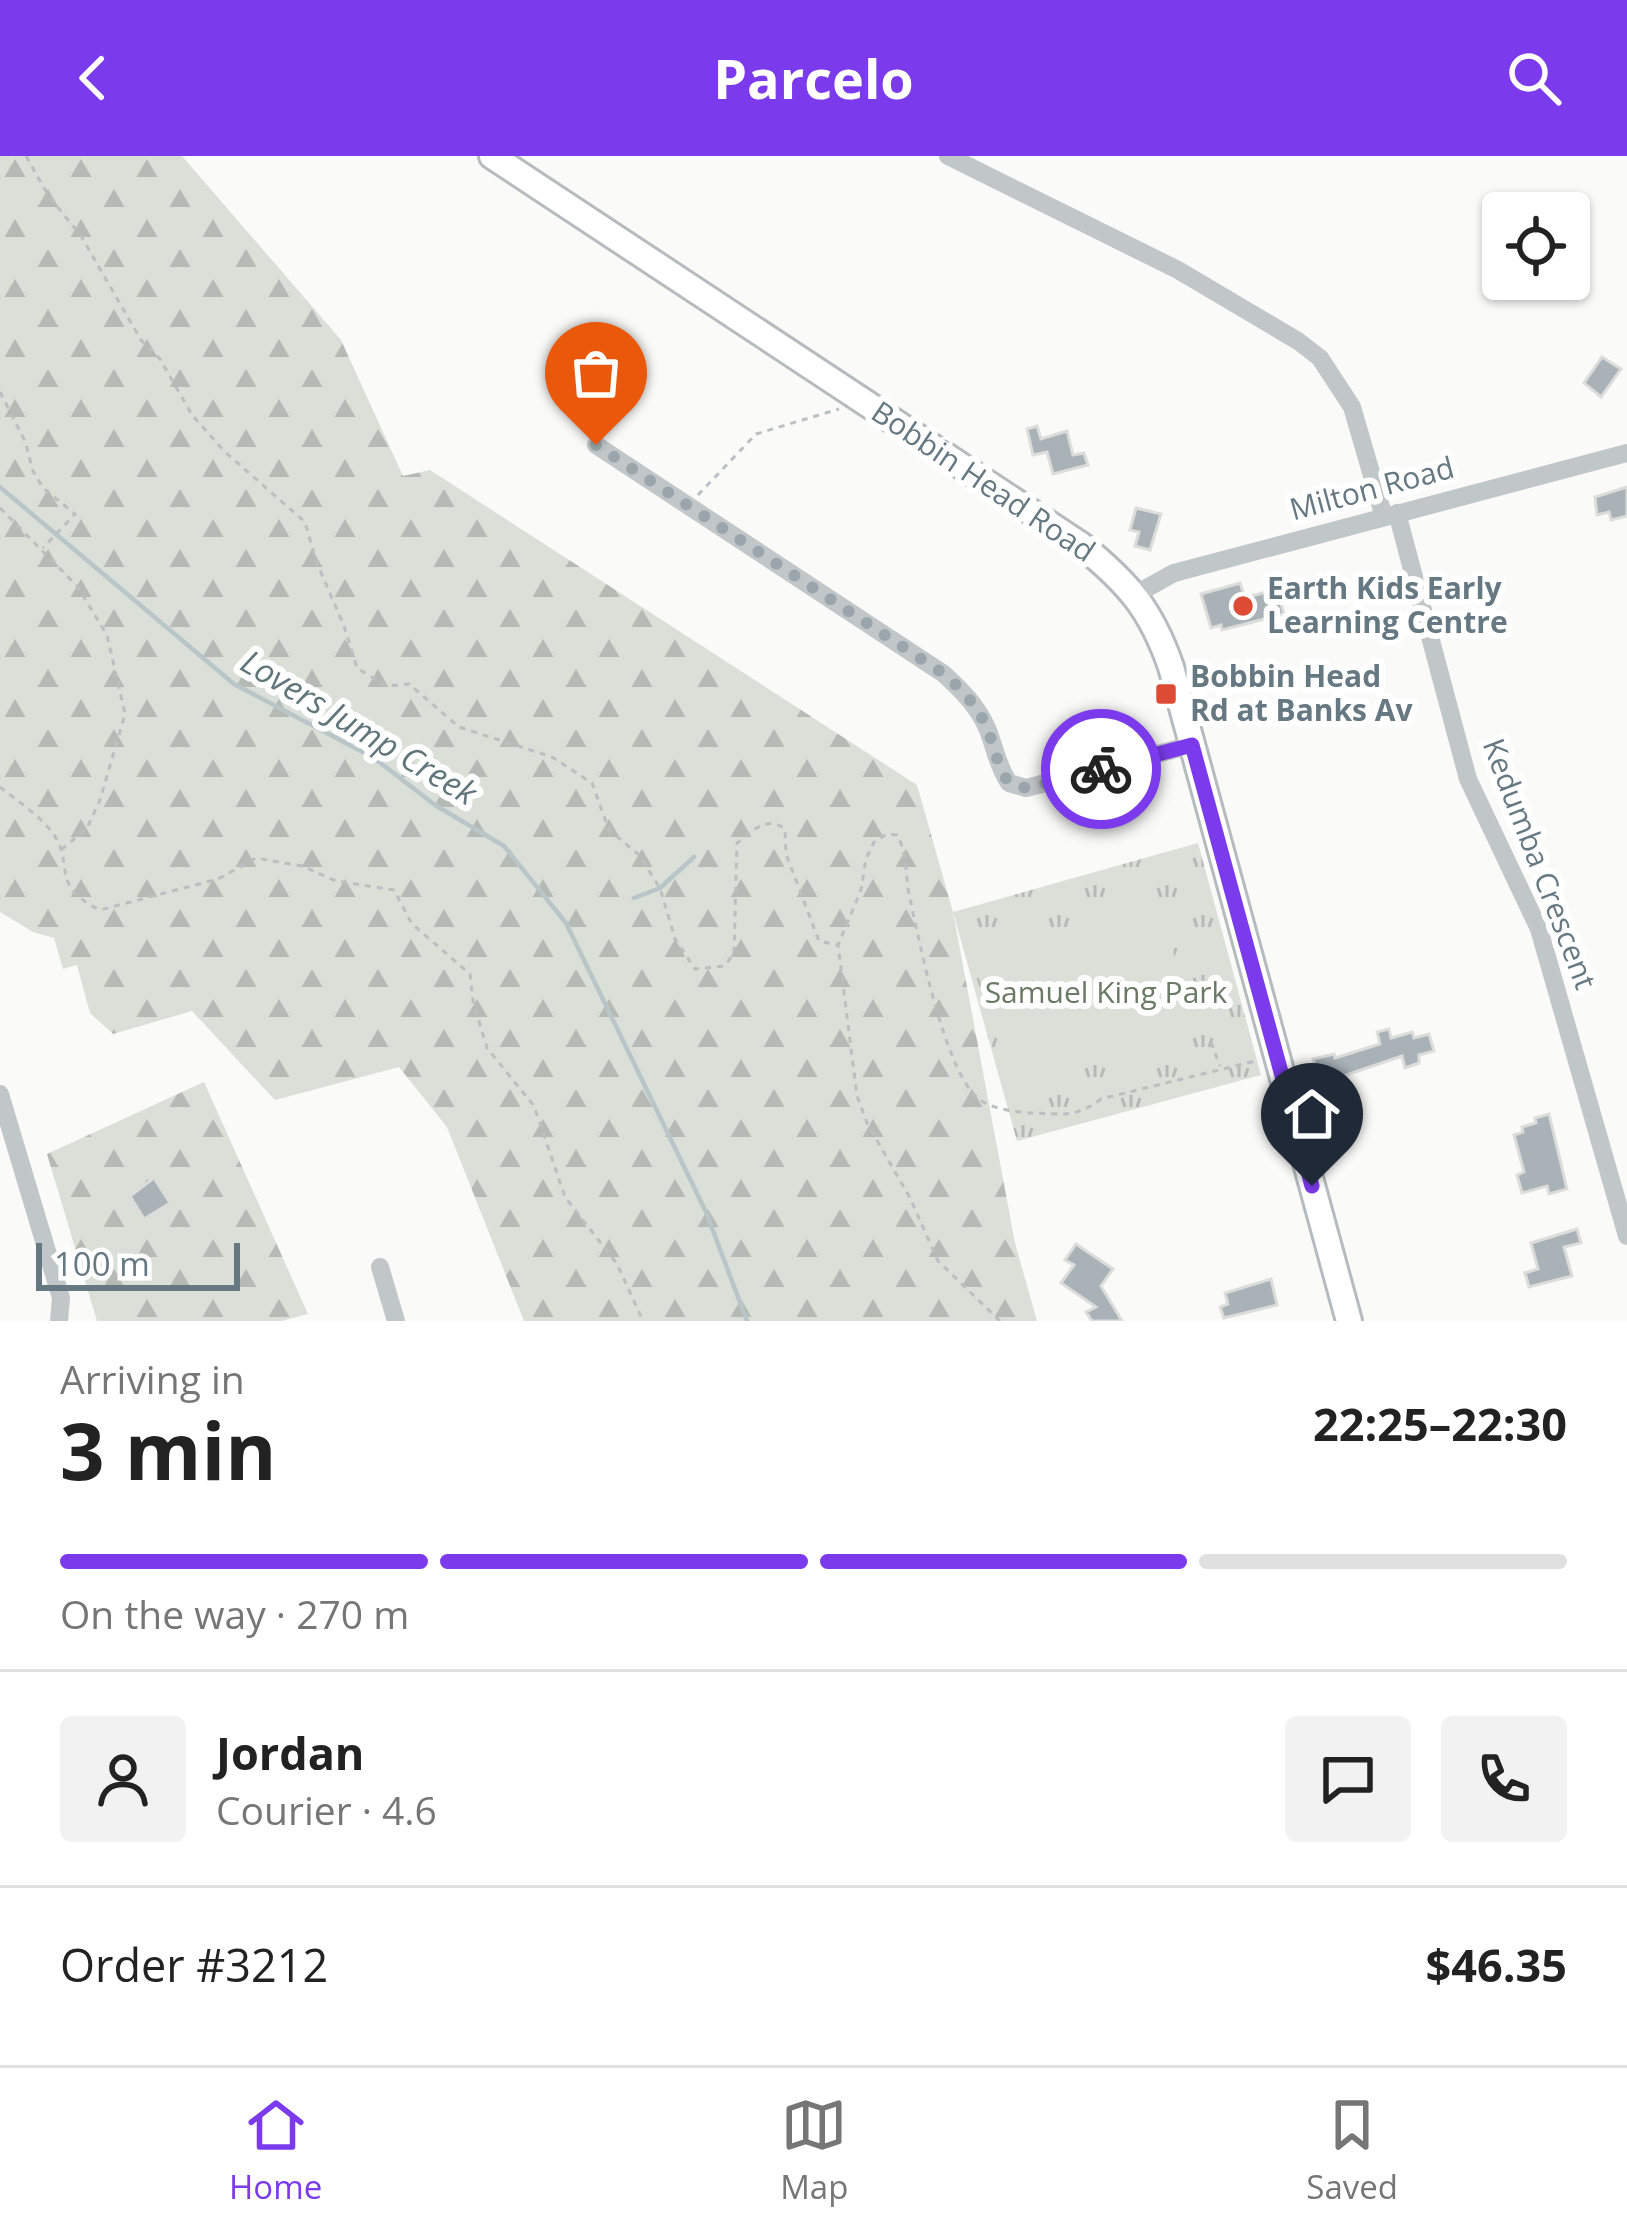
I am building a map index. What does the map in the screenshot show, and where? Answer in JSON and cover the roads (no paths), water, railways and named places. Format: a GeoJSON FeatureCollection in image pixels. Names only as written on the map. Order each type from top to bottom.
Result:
{"type":"FeatureCollection","features":[{"type":"Feature","properties":{"kind":"main road","name":"Bobbin Head Road"},"geometry":{"type":"LineString","coordinates":[[492,156],[1081,545],[1136,594],[1160,638],[1192,745],[1349,1321]]}},
{"type":"Feature","properties":{"kind":"street","name":"Kedumba Crescent"},"geometry":{"type":"LineString","coordinates":[[958,159],[1178,270],[1309,350],[1332,372],[1352,407],[1391,515],[1468,779],[1539,929],[1627,1236]]}},
{"type":"Feature","properties":{"kind":"street"},"geometry":{"type":"LineString","coordinates":[[596,445],[944,674],[970,699],[1009,783],[1026,788],[1192,745]]}},
{"type":"Feature","properties":{"kind":"street","name":"Milton Road"},"geometry":{"type":"LineString","coordinates":[[1136,594],[1174,573],[1627,454]]}},
{"type":"Feature","properties":{"kind":"street"},"geometry":{"type":"LineString","coordinates":[[0,1094],[62,1298],[59,1321]]}},
{"type":"Feature","properties":{"kind":"street"},"geometry":{"type":"LineString","coordinates":[[380,1267],[396,1321]]}},
{"type":"Feature","properties":{"kind":"waterway","name":"Lovers Jump Creek"},"geometry":{"type":"LineString","coordinates":[[0,487],[234,684],[374,758],[435,805],[504,846],[566,923],[706,1212],[747,1321]]}},
{"type":"Feature","properties":{"kind":"waterway"},"geometry":{"type":"LineString","coordinates":[[634,898],[660,888],[694,857]]}},
{"type":"Feature","properties":{"kind":"place","name":"Earth Kids Early Learning Centre"},"geometry":{"type":"Point","coordinates":[1243,606]}},
{"type":"Feature","properties":{"kind":"place","name":"Bobbin Head Rd at Banks Av"},"geometry":{"type":"Point","coordinates":[1166,694]}},
{"type":"Feature","properties":{"kind":"park label","name":"Samuel King Park"},"geometry":{"type":"Point","coordinates":[1106,993]}}]}
